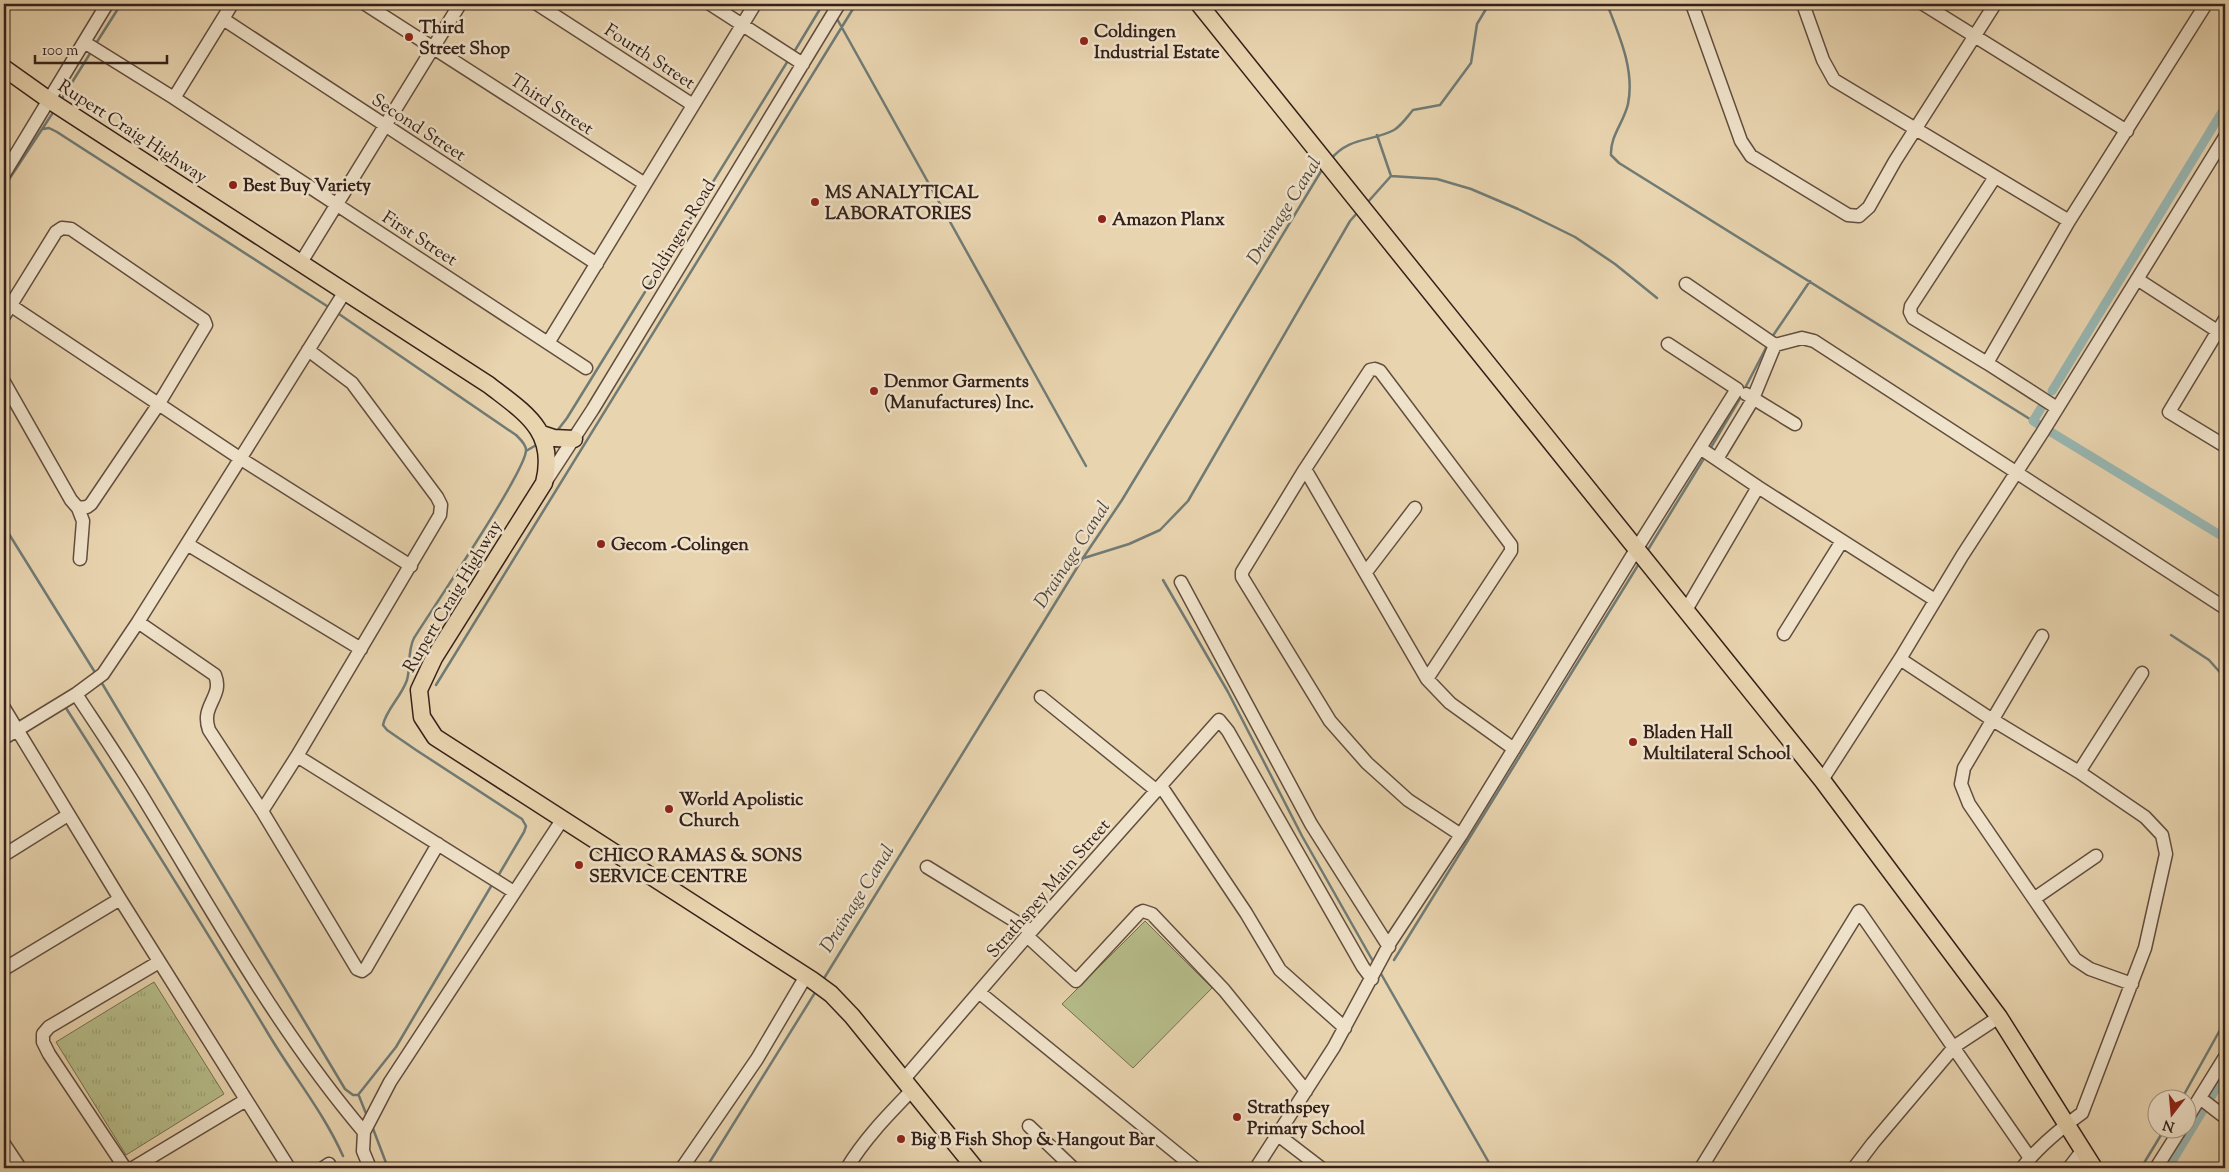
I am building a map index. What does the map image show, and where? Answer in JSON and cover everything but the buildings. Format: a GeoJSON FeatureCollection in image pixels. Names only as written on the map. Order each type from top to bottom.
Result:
{"type":"FeatureCollection","features":[{"type":"Feature","properties":{"kind":"main road"},"geometry":{"type":"LineString","coordinates":[[1199,4],[1822,780],[1999,1017],[2094,1168]]}},
{"type":"Feature","properties":{"kind":"main road","name":"Rupert Craig Highway"},"geometry":{"type":"LineString","coordinates":[[4,68],[49,100],[344,293],[489,385],[527,414],[542,434],[547,464],[544,483],[434,658],[419,690],[419,704],[422,717],[435,737],[831,994],[852,1016],[975,1168]]}},
{"type":"Feature","properties":{"kind":"main road"},"geometry":{"type":"LineString","coordinates":[[542,434],[554,438],[574,439]]}},
{"type":"Feature","properties":{"kind":"street"},"geometry":{"type":"LineString","coordinates":[[4,174],[107,4]]}},
{"type":"Feature","properties":{"kind":"street"},"geometry":{"type":"LineString","coordinates":[[174,98],[232,4]]}},
{"type":"Feature","properties":{"kind":"street","name":"Third Street"},"geometry":{"type":"LineString","coordinates":[[365,4],[645,184]]}},
{"type":"Feature","properties":{"kind":"street"},"geometry":{"type":"LineString","coordinates":[[300,264],[460,4]]}},
{"type":"Feature","properties":{"kind":"street","name":"Fourth Street"},"geometry":{"type":"LineString","coordinates":[[537,4],[693,106]]}},
{"type":"Feature","properties":{"kind":"street"},"geometry":{"type":"LineString","coordinates":[[710,4],[796,59]]}},
{"type":"Feature","properties":{"kind":"street"},"geometry":{"type":"LineString","coordinates":[[548,343],[755,4]]}},
{"type":"Feature","properties":{"kind":"street","name":"Coldingen Road"},"geometry":{"type":"LineString","coordinates":[[544,483],[574,439],[796,59],[839,4]]}},
{"type":"Feature","properties":{"kind":"street"},"geometry":{"type":"LineString","coordinates":[[1692,4],[1741,141],[1751,156],[1848,215],[1859,216],[1868,207],[1915,129],[1995,4]]}},
{"type":"Feature","properties":{"kind":"street"},"geometry":{"type":"LineString","coordinates":[[1803,4],[1823,60],[1834,80],[2069,221]]}},
{"type":"Feature","properties":{"kind":"street"},"geometry":{"type":"LineString","coordinates":[[1923,4],[2127,130]]}},
{"type":"Feature","properties":{"kind":"street"},"geometry":{"type":"LineString","coordinates":[[1987,363],[2069,221],[2206,4]]}},
{"type":"Feature","properties":{"kind":"street","name":"Second Street"},"geometry":{"type":"LineString","coordinates":[[223,19],[597,264]]}},
{"type":"Feature","properties":{"kind":"street","name":"First Street"},"geometry":{"type":"LineString","coordinates":[[84,42],[174,98],[586,368]]}},
{"type":"Feature","properties":{"kind":"street"},"geometry":{"type":"LineString","coordinates":[[1822,780],[2042,433],[2225,137]]}},
{"type":"Feature","properties":{"kind":"street"},"geometry":{"type":"LineString","coordinates":[[1995,177],[1911,306],[1910,312],[1913,318],[2057,408]]}},
{"type":"Feature","properties":{"kind":"street"},"geometry":{"type":"LineString","coordinates":[[78,508],[87,507],[91,504],[158,405],[206,325],[204,320],[71,229],[62,228],[56,232],[6,307],[158,405],[411,566]]}},
{"type":"Feature","properties":{"kind":"street"},"geometry":{"type":"LineString","coordinates":[[2137,279],[2221,334]]}},
{"type":"Feature","properties":{"kind":"street"},"geometry":{"type":"LineString","coordinates":[[1686,284],[1775,344],[1802,338],[1814,341],[2225,608]]}},
{"type":"Feature","properties":{"kind":"street"},"geometry":{"type":"LineString","coordinates":[[4,738],[76,694],[103,674],[138,622],[344,293]]}},
{"type":"Feature","properties":{"kind":"street"},"geometry":{"type":"LineString","coordinates":[[2225,319],[2221,334],[2169,412],[2225,446]]}},
{"type":"Feature","properties":{"kind":"street"},"geometry":{"type":"LineString","coordinates":[[1668,344],[1795,424]]}},
{"type":"Feature","properties":{"kind":"street"},"geometry":{"type":"LineString","coordinates":[[1717,459],[1753,398],[1775,344]]}},
{"type":"Feature","properties":{"kind":"street"},"geometry":{"type":"LineString","coordinates":[[262,811],[297,756],[440,515],[438,498],[352,382],[308,350]]}},
{"type":"Feature","properties":{"kind":"street"},"geometry":{"type":"LineString","coordinates":[[1427,678],[1511,551],[1510,545],[1380,372],[1375,369],[1370,370],[1304,469],[1242,572],[1242,577],[1330,721],[1367,763],[1408,800],[1461,835]]}},
{"type":"Feature","properties":{"kind":"street"},"geometry":{"type":"LineString","coordinates":[[4,382],[71,500],[78,508],[83,521],[80,559]]}},
{"type":"Feature","properties":{"kind":"street"},"geometry":{"type":"LineString","coordinates":[[1256,1168],[1345,1028],[1388,947],[1461,835],[1737,389]]}},
{"type":"Feature","properties":{"kind":"street"},"geometry":{"type":"LineString","coordinates":[[1700,448],[1842,542],[1935,600]]}},
{"type":"Feature","properties":{"kind":"street"},"geometry":{"type":"LineString","coordinates":[[1304,469],[1427,678],[1450,703],[1514,749]]}},
{"type":"Feature","properties":{"kind":"street"},"geometry":{"type":"LineString","coordinates":[[1686,610],[1758,487]]}},
{"type":"Feature","properties":{"kind":"street"},"geometry":{"type":"LineString","coordinates":[[1366,572],[1415,508]]}},
{"type":"Feature","properties":{"kind":"street"},"geometry":{"type":"LineString","coordinates":[[1784,634],[1842,542]]}},
{"type":"Feature","properties":{"kind":"street"},"geometry":{"type":"LineString","coordinates":[[187,544],[361,649]]}},
{"type":"Feature","properties":{"kind":"street"},"geometry":{"type":"LineString","coordinates":[[1181,582],[1311,824],[1388,947]]}},
{"type":"Feature","properties":{"kind":"street"},"geometry":{"type":"LineString","coordinates":[[138,622],[215,675],[218,688],[206,713],[209,730],[262,811],[357,969],[362,970],[438,844]]}},
{"type":"Feature","properties":{"kind":"street"},"geometry":{"type":"LineString","coordinates":[[2042,636],[1991,719],[1964,768],[1961,784],[1969,804],[2075,959],[2090,969],[2132,984]]}},
{"type":"Feature","properties":{"kind":"street"},"geometry":{"type":"LineString","coordinates":[[1900,659],[1991,719],[2079,772],[2144,817],[2162,836],[2166,854],[2160,889],[2145,948],[2082,1114],[2067,1124],[2030,1158],[2022,1168]]}},
{"type":"Feature","properties":{"kind":"street"},"geometry":{"type":"LineString","coordinates":[[2079,772],[2142,673]]}},
{"type":"Feature","properties":{"kind":"street"},"geometry":{"type":"LineString","coordinates":[[76,694],[149,807],[246,968],[338,1101],[364,1132]]}},
{"type":"Feature","properties":{"kind":"street"},"geometry":{"type":"LineString","coordinates":[[1041,697],[1159,788],[1246,913],[1280,970],[1345,1028]]}},
{"type":"Feature","properties":{"kind":"street"},"geometry":{"type":"LineString","coordinates":[[4,708],[159,962],[289,1168]]}},
{"type":"Feature","properties":{"kind":"street","name":"Strathspey Main Street"},"geometry":{"type":"LineString","coordinates":[[847,1168],[859,1148],[880,1124],[908,1084],[980,993],[1029,934],[1219,720],[1363,968],[1372,979]]}},
{"type":"Feature","properties":{"kind":"street"},"geometry":{"type":"LineString","coordinates":[[297,756],[514,892]]}},
{"type":"Feature","properties":{"kind":"street"},"geometry":{"type":"LineString","coordinates":[[4,855],[68,815]]}},
{"type":"Feature","properties":{"kind":"street"},"geometry":{"type":"LineString","coordinates":[[370,1168],[363,1151],[364,1132],[390,1082],[562,820]]}},
{"type":"Feature","properties":{"kind":"street"},"geometry":{"type":"LineString","coordinates":[[2035,898],[2096,856]]}},
{"type":"Feature","properties":{"kind":"street"},"geometry":{"type":"LineString","coordinates":[[927,867],[1029,934],[1076,982],[1139,913],[1143,911],[1152,914],[1224,990],[1306,1091]]}},
{"type":"Feature","properties":{"kind":"street"},"geometry":{"type":"LineString","coordinates":[[4,969],[120,899]]}},
{"type":"Feature","properties":{"kind":"street"},"geometry":{"type":"LineString","coordinates":[[1701,1168],[1859,910],[1955,1046],[2030,1158]]}},
{"type":"Feature","properties":{"kind":"street"},"geometry":{"type":"LineString","coordinates":[[126,1168],[49,1054],[43,1042],[43,1034],[49,1028],[159,962]]}},
{"type":"Feature","properties":{"kind":"street"},"geometry":{"type":"LineString","coordinates":[[682,1168],[757,1059],[809,978]]}},
{"type":"Feature","properties":{"kind":"street"},"geometry":{"type":"LineString","coordinates":[[980,993],[1195,1168]]}},
{"type":"Feature","properties":{"kind":"street"},"geometry":{"type":"LineString","coordinates":[[1854,1168],[1955,1046],[1999,1017]]}},
{"type":"Feature","properties":{"kind":"street"},"geometry":{"type":"LineString","coordinates":[[2196,1104],[2225,1060]]}},
{"type":"Feature","properties":{"kind":"street"},"geometry":{"type":"LineString","coordinates":[[2200,1098],[2218,1112]]}},
{"type":"Feature","properties":{"kind":"street"},"geometry":{"type":"LineString","coordinates":[[133,1168],[246,1100]]}},
{"type":"Feature","properties":{"kind":"street"},"geometry":{"type":"LineString","coordinates":[[1029,1126],[1073,1168]]}},
{"type":"Feature","properties":{"kind":"street"},"geometry":{"type":"LineString","coordinates":[[1278,1135],[1321,1168]]}},
{"type":"Feature","properties":{"kind":"street"},"geometry":{"type":"LineString","coordinates":[[2156,1168],[2174,1140]]}},
{"type":"Feature","properties":{"kind":"street"},"geometry":{"type":"LineString","coordinates":[[4,1144],[20,1168]]}},
{"type":"Feature","properties":{"kind":"street"},"geometry":{"type":"LineString","coordinates":[[2069,1168],[2082,1151]]}},
{"type":"Feature","properties":{"kind":"green space"},"geometry":{"type":"Polygon","coordinates":[[[1145,921],[1212,988],[1133,1068],[1062,1004],[1145,921]]]}},
{"type":"Feature","properties":{"kind":"green space"},"geometry":{"type":"Polygon","coordinates":[[[154,982],[224,1094],[126,1155],[56,1042],[154,982]]]}},
{"type":"Feature","properties":{"kind":"waterway"},"geometry":{"type":"LineString","coordinates":[[95,45],[121,4]]}},
{"type":"Feature","properties":{"kind":"waterway"},"geometry":{"type":"LineString","coordinates":[[794,52],[823,4]]}},
{"type":"Feature","properties":{"kind":"waterway"},"geometry":{"type":"LineString","coordinates":[[436,685],[856,4]]}},
{"type":"Feature","properties":{"kind":"waterway","name":"Drainage Canal"},"geometry":{"type":"LineString","coordinates":[[1330,160],[1337,152],[1353,143],[1394,130],[1413,110],[1440,105],[1471,63],[1477,24],[1489,4]]}},
{"type":"Feature","properties":{"kind":"waterway"},"geometry":{"type":"LineString","coordinates":[[1607,4],[1625,53],[1630,91],[1624,117],[1611,148],[1611,155],[1619,163],[2033,421]]}},
{"type":"Feature","properties":{"kind":"waterway"},"geometry":{"type":"LineString","coordinates":[[836,17],[1086,466]]}},
{"type":"Feature","properties":{"kind":"waterway"},"geometry":{"type":"LineString","coordinates":[[61,100],[91,52]]}},
{"type":"Feature","properties":{"kind":"waterway"},"geometry":{"type":"LineString","coordinates":[[557,431],[567,418],[789,59]]}},
{"type":"Feature","properties":{"kind":"waterway"},"geometry":{"type":"LineString","coordinates":[[2052,391],[2225,107]]}},
{"type":"Feature","properties":{"kind":"waterway"},"geometry":{"type":"LineString","coordinates":[[4,187],[54,111]]}},
{"type":"Feature","properties":{"kind":"waterway"},"geometry":{"type":"LineString","coordinates":[[43,129],[49,128],[57,132],[330,308]]}},
{"type":"Feature","properties":{"kind":"waterway"},"geometry":{"type":"LineString","coordinates":[[1377,135],[1391,176],[1437,179],[1471,189],[1518,209],[1575,237],[1615,264],[1657,298]]}},
{"type":"Feature","properties":{"kind":"waterway","name":"Drainage Canal"},"geometry":{"type":"LineString","coordinates":[[823,980],[1083,558],[1122,500],[1323,168]]}},
{"type":"Feature","properties":{"kind":"waterway"},"geometry":{"type":"LineString","coordinates":[[1367,203],[1391,176]]}},
{"type":"Feature","properties":{"kind":"waterway"},"geometry":{"type":"LineString","coordinates":[[1084,558],[1129,544],[1160,530],[1188,501],[1350,221],[1358,212]]}},
{"type":"Feature","properties":{"kind":"waterway"},"geometry":{"type":"LineString","coordinates":[[1772,337],[1810,281]]}},
{"type":"Feature","properties":{"kind":"waterway"},"geometry":{"type":"LineString","coordinates":[[336,312],[516,435],[526,448],[522,463],[511,484],[414,638],[407,680],[387,714],[383,725],[387,730],[416,750],[522,819],[526,826],[524,832],[498,876]]}},
{"type":"Feature","properties":{"kind":"waterway"},"geometry":{"type":"LineString","coordinates":[[1744,390],[1768,344]]}},
{"type":"Feature","properties":{"kind":"waterway"},"geometry":{"type":"LineString","coordinates":[[1710,449],[1742,395]]}},
{"type":"Feature","properties":{"kind":"waterway"},"geometry":{"type":"LineString","coordinates":[[2043,405],[2033,421],[2225,538]]}},
{"type":"Feature","properties":{"kind":"waterway"},"geometry":{"type":"LineString","coordinates":[[526,451],[538,444]]}},
{"type":"Feature","properties":{"kind":"waterway"},"geometry":{"type":"LineString","coordinates":[[1646,553],[1706,455]]}},
{"type":"Feature","properties":{"kind":"waterway"},"geometry":{"type":"LineString","coordinates":[[4,526],[96,674]]}},
{"type":"Feature","properties":{"kind":"waterway"},"geometry":{"type":"LineString","coordinates":[[1394,960],[1640,562]]}},
{"type":"Feature","properties":{"kind":"waterway"},"geometry":{"type":"LineString","coordinates":[[1163,580],[1228,692],[1302,836],[1374,963]]}},
{"type":"Feature","properties":{"kind":"waterway"},"geometry":{"type":"LineString","coordinates":[[2171,635],[2209,660],[2225,678]]}},
{"type":"Feature","properties":{"kind":"waterway"},"geometry":{"type":"LineString","coordinates":[[100,680],[345,1089],[353,1095],[358,1095],[396,1047],[493,883]]}},
{"type":"Feature","properties":{"kind":"waterway"},"geometry":{"type":"LineString","coordinates":[[66,708],[326,1123],[343,1156]]}},
{"type":"Feature","properties":{"kind":"waterway"},"geometry":{"type":"LineString","coordinates":[[1380,972],[1492,1168]]}},
{"type":"Feature","properties":{"kind":"waterway","name":"Drainage Canal"},"geometry":{"type":"LineString","coordinates":[[706,1168],[816,991]]}},
{"type":"Feature","properties":{"kind":"waterway"},"geometry":{"type":"LineString","coordinates":[[2187,1090],[2225,1021]]}},
{"type":"Feature","properties":{"kind":"waterway"},"geometry":{"type":"LineString","coordinates":[[2168,1168],[2225,1074]]}},
{"type":"Feature","properties":{"kind":"waterway"},"geometry":{"type":"LineString","coordinates":[[359,1096],[367,1116]]}},
{"type":"Feature","properties":{"kind":"waterway"},"geometry":{"type":"LineString","coordinates":[[372,1126],[388,1168]]}},
{"type":"Feature","properties":{"kind":"waterway"},"geometry":{"type":"LineString","coordinates":[[2141,1168],[2158,1140]]}},
{"type":"Feature","properties":{"kind":"place","name":"Third Street Shop"},"geometry":{"type":"Point","coordinates":[409,37]}},
{"type":"Feature","properties":{"kind":"place","name":"Coldingen Industrial Estate"},"geometry":{"type":"Point","coordinates":[1084,41]}},
{"type":"Feature","properties":{"kind":"place","name":"Best Buy Variety"},"geometry":{"type":"Point","coordinates":[233,185]}},
{"type":"Feature","properties":{"kind":"place","name":"MS ANALYTICAL LABORATORIES"},"geometry":{"type":"Point","coordinates":[815,202]}},
{"type":"Feature","properties":{"kind":"place","name":"Amazon Planx"},"geometry":{"type":"Point","coordinates":[1102,219]}},
{"type":"Feature","properties":{"kind":"place","name":"Denmor Garments (Manufactures) Inc."},"geometry":{"type":"Point","coordinates":[874,391]}},
{"type":"Feature","properties":{"kind":"place","name":"Gecom -Colingen"},"geometry":{"type":"Point","coordinates":[601,544]}},
{"type":"Feature","properties":{"kind":"place","name":"Bladen Hall Multilateral School"},"geometry":{"type":"Point","coordinates":[1633,742]}},
{"type":"Feature","properties":{"kind":"place","name":"World Apolistic Church"},"geometry":{"type":"Point","coordinates":[669,809]}},
{"type":"Feature","properties":{"kind":"place","name":"CHICO RAMAS & SONS SERVICE CENTRE"},"geometry":{"type":"Point","coordinates":[579,865]}},
{"type":"Feature","properties":{"kind":"place","name":"Strathspey Primary School"},"geometry":{"type":"Point","coordinates":[1237,1117]}},
{"type":"Feature","properties":{"kind":"place","name":"Big B Fish Shop & Hangout Bar"},"geometry":{"type":"Point","coordinates":[901,1139]}}]}
